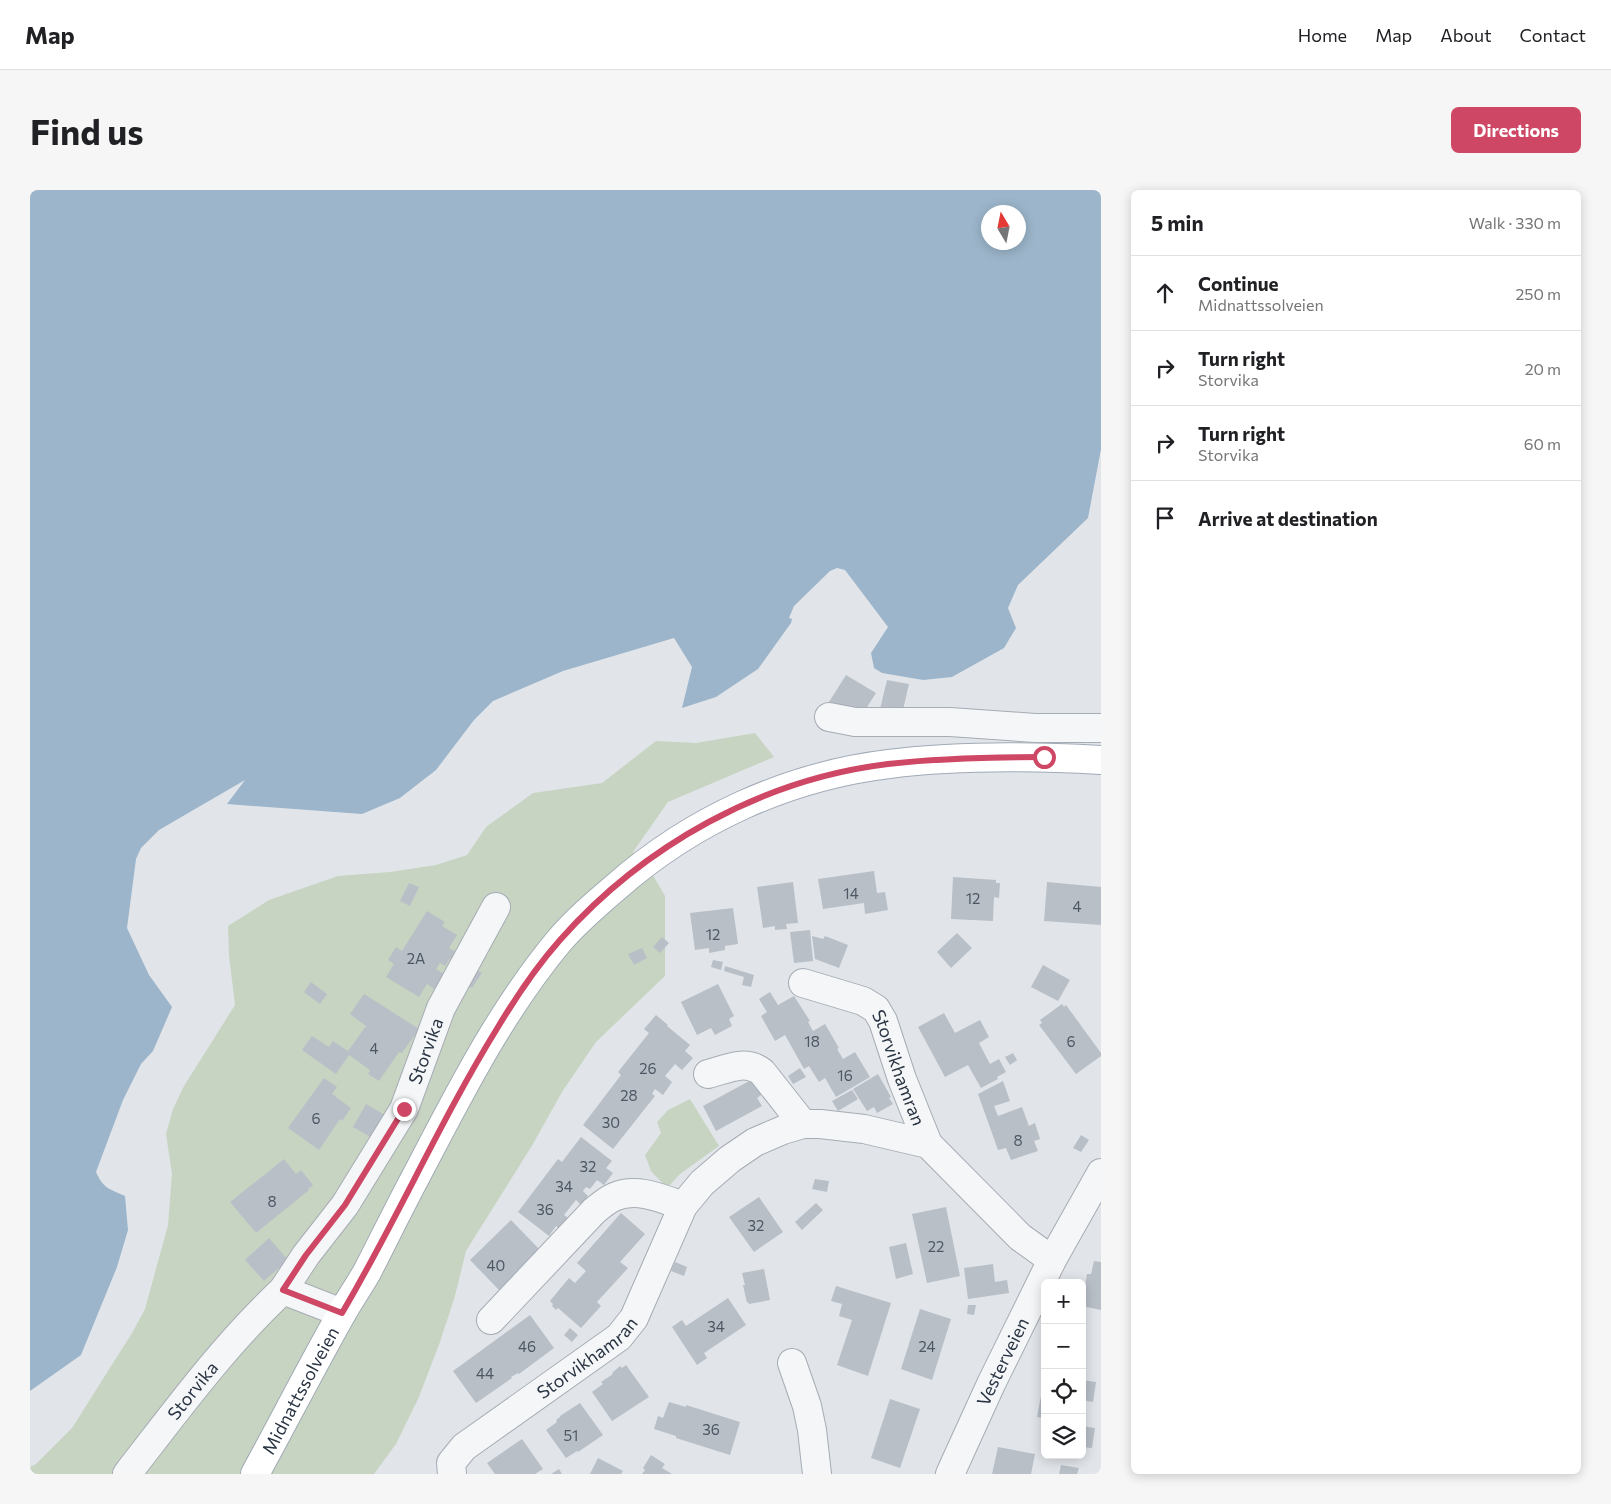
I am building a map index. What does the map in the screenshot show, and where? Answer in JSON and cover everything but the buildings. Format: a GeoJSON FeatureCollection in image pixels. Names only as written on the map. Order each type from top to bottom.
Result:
{"type":"FeatureCollection","features":[{"type":"Feature","properties":{"kind":"main road","name":"Midnattssolveien"},"geometry":{"type":"LineString","coordinates":[[255,1474],[342,1313],[367,1271],[488,1044],[526,984],[560,940],[593,906],[631,873],[667,846],[704,824],[765,795],[826,776],[886,764],[960,758],[1044,757],[1101,760]]}},
{"type":"Feature","properties":{"kind":"street"},"geometry":{"type":"LineString","coordinates":[[829,717],[855,722],[950,722],[1035,728],[1101,728]]}},
{"type":"Feature","properties":{"kind":"street","name":"Storvika"},"geometry":{"type":"LineString","coordinates":[[127,1474],[245,1326],[283,1290],[306,1255],[345,1205],[404,1109],[441,1008],[496,907]]}},
{"type":"Feature","properties":{"kind":"street","name":"Storvikhamran"},"geometry":{"type":"LineString","coordinates":[[803,983],[864,1001],[876,1010],[883,1021],[902,1079],[928,1144],[1020,1237],[1052,1260]]}},
{"type":"Feature","properties":{"kind":"street"},"geometry":{"type":"LineString","coordinates":[[708,1074],[741,1065],[754,1066],[762,1072],[803,1124]]}},
{"type":"Feature","properties":{"kind":"street","name":"Storvikhamran"},"geometry":{"type":"LineString","coordinates":[[452,1474],[452,1463],[464,1447],[619,1337],[634,1318],[683,1206],[702,1183],[730,1159],[756,1142],[782,1130],[803,1124],[864,1129],[928,1144]]}},
{"type":"Feature","properties":{"kind":"street","name":"Vesterveien"},"geometry":{"type":"LineString","coordinates":[[950,1474],[991,1384],[1052,1260],[1101,1173]]}},
{"type":"Feature","properties":{"kind":"street"},"geometry":{"type":"LineString","coordinates":[[491,1320],[594,1211],[614,1197],[636,1192],[659,1197],[683,1206]]}},
{"type":"Feature","properties":{"kind":"street"},"geometry":{"type":"LineString","coordinates":[[283,1290],[342,1313]]}},
{"type":"Feature","properties":{"kind":"street"},"geometry":{"type":"LineString","coordinates":[[792,1363],[807,1406],[817,1474]]}},
{"type":"Feature","properties":{"kind":"green space"},"geometry":{"type":"Polygon","coordinates":[[[755,733],[774,757],[668,802],[633,852],[654,877],[665,896],[665,976],[596,1042],[562,1092],[533,1144],[466,1251],[455,1296],[419,1397],[396,1444],[374,1474],[30,1474],[30,1467],[36,1464],[72,1428],[145,1309],[168,1225],[172,1174],[166,1134],[173,1109],[184,1086],[235,1005],[229,956],[228,926],[269,900],[338,876],[390,872],[436,865],[467,855],[486,827],[533,793],[602,783],[656,741],[696,743],[755,733]]]}},
{"type":"Feature","properties":{"kind":"green space"},"geometry":{"type":"Polygon","coordinates":[[[690,1099],[719,1146],[680,1174],[667,1188],[651,1171],[645,1155],[661,1133],[657,1122],[668,1110],[690,1099]]]}},
{"type":"Feature","properties":{"kind":"water"},"geometry":{"type":"Polygon","coordinates":[[[30,190],[1101,190],[1101,449],[1088,518],[1018,585],[1008,608],[1016,628],[1004,648],[952,677],[923,680],[882,673],[874,668],[871,653],[888,627],[845,570],[837,568],[830,571],[794,606],[789,618],[792,619],[791,623],[758,669],[716,697],[682,708],[692,667],[674,638],[563,671],[493,701],[474,720],[436,770],[400,798],[362,814],[227,804],[245,780],[159,830],[141,848],[136,859],[127,928],[149,975],[172,1007],[153,1051],[141,1064],[123,1100],[96,1172],[101,1182],[107,1187],[125,1196],[128,1230],[117,1267],[81,1355],[30,1391],[30,190]]]}},
{"type":"Feature","properties":{"kind":"route"},"geometry":{"type":"LineString","coordinates":[[404,1109],[345,1205],[306,1255],[283,1290],[342,1313],[367,1271],[449,1114],[498,1027],[526,984],[560,940],[593,906],[631,873],[667,846],[704,824],[765,795],[826,776],[886,764],[960,758],[1044,757]]}}]}
